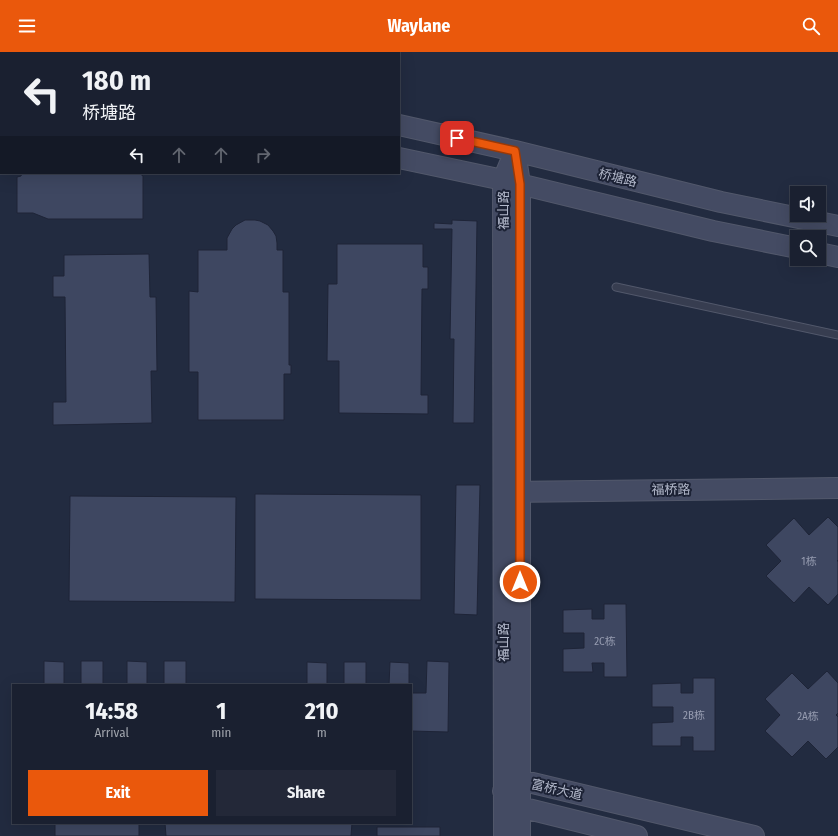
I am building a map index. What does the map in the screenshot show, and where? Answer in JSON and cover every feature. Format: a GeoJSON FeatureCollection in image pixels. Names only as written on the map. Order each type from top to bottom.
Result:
{"type":"FeatureCollection","features":[{"type":"Feature","properties":{"kind":"street","name":"桥塘路"},"geometry":{"type":"LineString","coordinates":[[400,125],[515,151],[720,202],[838,226]]}},
{"type":"Feature","properties":{"kind":"street","name":"福山路"},"geometry":{"type":"LineString","coordinates":[[515,151],[511,182],[512,491],[520,780],[520,836]]}},
{"type":"Feature","properties":{"kind":"street"},"geometry":{"type":"LineString","coordinates":[[400,158],[511,182],[713,231],[790,247]]}},
{"type":"Feature","properties":{"kind":"street"},"geometry":{"type":"LineString","coordinates":[[826,254],[838,257]]}},
{"type":"Feature","properties":{"kind":"street","name":"福桥路"},"geometry":{"type":"LineString","coordinates":[[512,491],[838,488]]}},
{"type":"Feature","properties":{"kind":"street","name":"福山路"},"geometry":{"type":"LineString","coordinates":[[504,836],[512,491]]}},
{"type":"Feature","properties":{"kind":"street","name":"富桥大道"},"geometry":{"type":"LineString","coordinates":[[637,836],[520,807],[504,791],[520,780],[754,836]]}},
{"type":"Feature","properties":{"kind":"lane"},"geometry":{"type":"LineString","coordinates":[[616,287],[838,335]]}},
{"type":"Feature","properties":{"kind":"building"},"geometry":{"type":"Polygon","coordinates":[[[22,174],[140,174],[143,176],[143,219],[48,219],[33,213],[17,213],[17,177],[21,176],[22,174]]]}},
{"type":"Feature","properties":{"kind":"building"},"geometry":{"type":"Polygon","coordinates":[[[245,220],[260,221],[268,225],[276,236],[277,250],[283,250],[283,292],[289,292],[289,365],[291,365],[291,374],[284,374],[284,420],[198,420],[198,372],[189,372],[189,291],[198,292],[198,250],[227,250],[227,238],[232,229],[245,220]]]}},
{"type":"Feature","properties":{"kind":"building"},"geometry":{"type":"Polygon","coordinates":[[[452,220],[477,221],[474,423],[453,423],[454,339],[450,339],[452,229],[434,229],[434,223],[452,224],[452,220]]]}},
{"type":"Feature","properties":{"kind":"building"},"geometry":{"type":"Polygon","coordinates":[[[337,244],[423,244],[423,267],[428,267],[428,289],[422,289],[421,395],[428,395],[428,414],[339,413],[339,361],[327,361],[328,284],[337,284],[337,244]]]}},
{"type":"Feature","properties":{"kind":"building"},"geometry":{"type":"Polygon","coordinates":[[[149,254],[150,297],[156,297],[157,371],[151,371],[152,423],[53,425],[53,402],[66,402],[65,297],[53,297],[53,276],[64,276],[64,255],[149,254]]]}},
{"type":"Feature","properties":{"kind":"building"},"geometry":{"type":"Polygon","coordinates":[[[456,485],[480,485],[477,615],[454,614],[456,485]]]}},
{"type":"Feature","properties":{"kind":"building"},"geometry":{"type":"Polygon","coordinates":[[[255,494],[421,495],[421,600],[255,599],[255,494]]]}},
{"type":"Feature","properties":{"kind":"building"},"geometry":{"type":"Polygon","coordinates":[[[70,496],[236,497],[235,602],[69,601],[70,496]]]}},
{"type":"Feature","properties":{"kind":"building"},"geometry":{"type":"Polygon","coordinates":[[[828,517],[838,527],[838,594],[828,605],[809,587],[794,603],[766,576],[781,561],[766,545],[794,518],[809,535],[828,517]]]}},
{"type":"Feature","properties":{"kind":"building"},"geometry":{"type":"Polygon","coordinates":[[[604,604],[626,604],[627,677],[604,677],[604,663],[592,663],[593,672],[563,672],[563,649],[584,648],[584,633],[563,633],[563,610],[592,609],[592,619],[604,619],[604,604]]]}},
{"type":"Feature","properties":{"kind":"building"},"geometry":{"type":"Polygon","coordinates":[[[44,661],[64,662],[64,684],[44,684],[44,661]]]}},
{"type":"Feature","properties":{"kind":"building"},"geometry":{"type":"Polygon","coordinates":[[[81,661],[103,661],[103,684],[81,684],[81,661]]]}},
{"type":"Feature","properties":{"kind":"building"},"geometry":{"type":"Polygon","coordinates":[[[127,661],[147,662],[147,684],[127,684],[127,661]]]}},
{"type":"Feature","properties":{"kind":"building"},"geometry":{"type":"Polygon","coordinates":[[[164,661],[186,661],[186,684],[164,684],[164,661]]]}},
{"type":"Feature","properties":{"kind":"building"},"geometry":{"type":"Polygon","coordinates":[[[427,661],[449,662],[448,732],[412,731],[412,693],[426,693],[427,661]]]}},
{"type":"Feature","properties":{"kind":"building"},"geometry":{"type":"Polygon","coordinates":[[[307,662],[327,663],[327,684],[307,684],[307,662]]]}},
{"type":"Feature","properties":{"kind":"building"},"geometry":{"type":"Polygon","coordinates":[[[344,662],[366,662],[366,684],[344,684],[344,662]]]}},
{"type":"Feature","properties":{"kind":"building"},"geometry":{"type":"Polygon","coordinates":[[[390,662],[409,663],[409,684],[389,684],[390,662]]]}},
{"type":"Feature","properties":{"kind":"building"},"geometry":{"type":"Polygon","coordinates":[[[827,671],[838,683],[838,713],[836,715],[838,717],[838,747],[826,759],[808,741],[792,757],[765,731],[780,715],[765,699],[792,673],[808,689],[827,671]]]}},
{"type":"Feature","properties":{"kind":"building"},"geometry":{"type":"Polygon","coordinates":[[[693,678],[715,678],[715,751],[693,751],[693,737],[681,737],[681,746],[652,746],[652,723],[673,722],[673,707],[652,707],[652,684],[681,683],[681,693],[693,693],[693,678]]]}},
{"type":"Feature","properties":{"kind":"building"},"geometry":{"type":"Polygon","coordinates":[[[55,824],[139,824],[139,836],[55,836],[55,824]]]}},
{"type":"Feature","properties":{"kind":"building"},"geometry":{"type":"Polygon","coordinates":[[[165,824],[352,824],[351,836],[166,836],[165,824]]]}},
{"type":"Feature","properties":{"kind":"building"},"geometry":{"type":"Polygon","coordinates":[[[377,827],[440,827],[440,836],[377,836],[377,827]]]}},
{"type":"Feature","properties":{"kind":"route"},"geometry":{"type":"LineString","coordinates":[[457,138],[515,151],[520,184],[520,582]]}}]}
